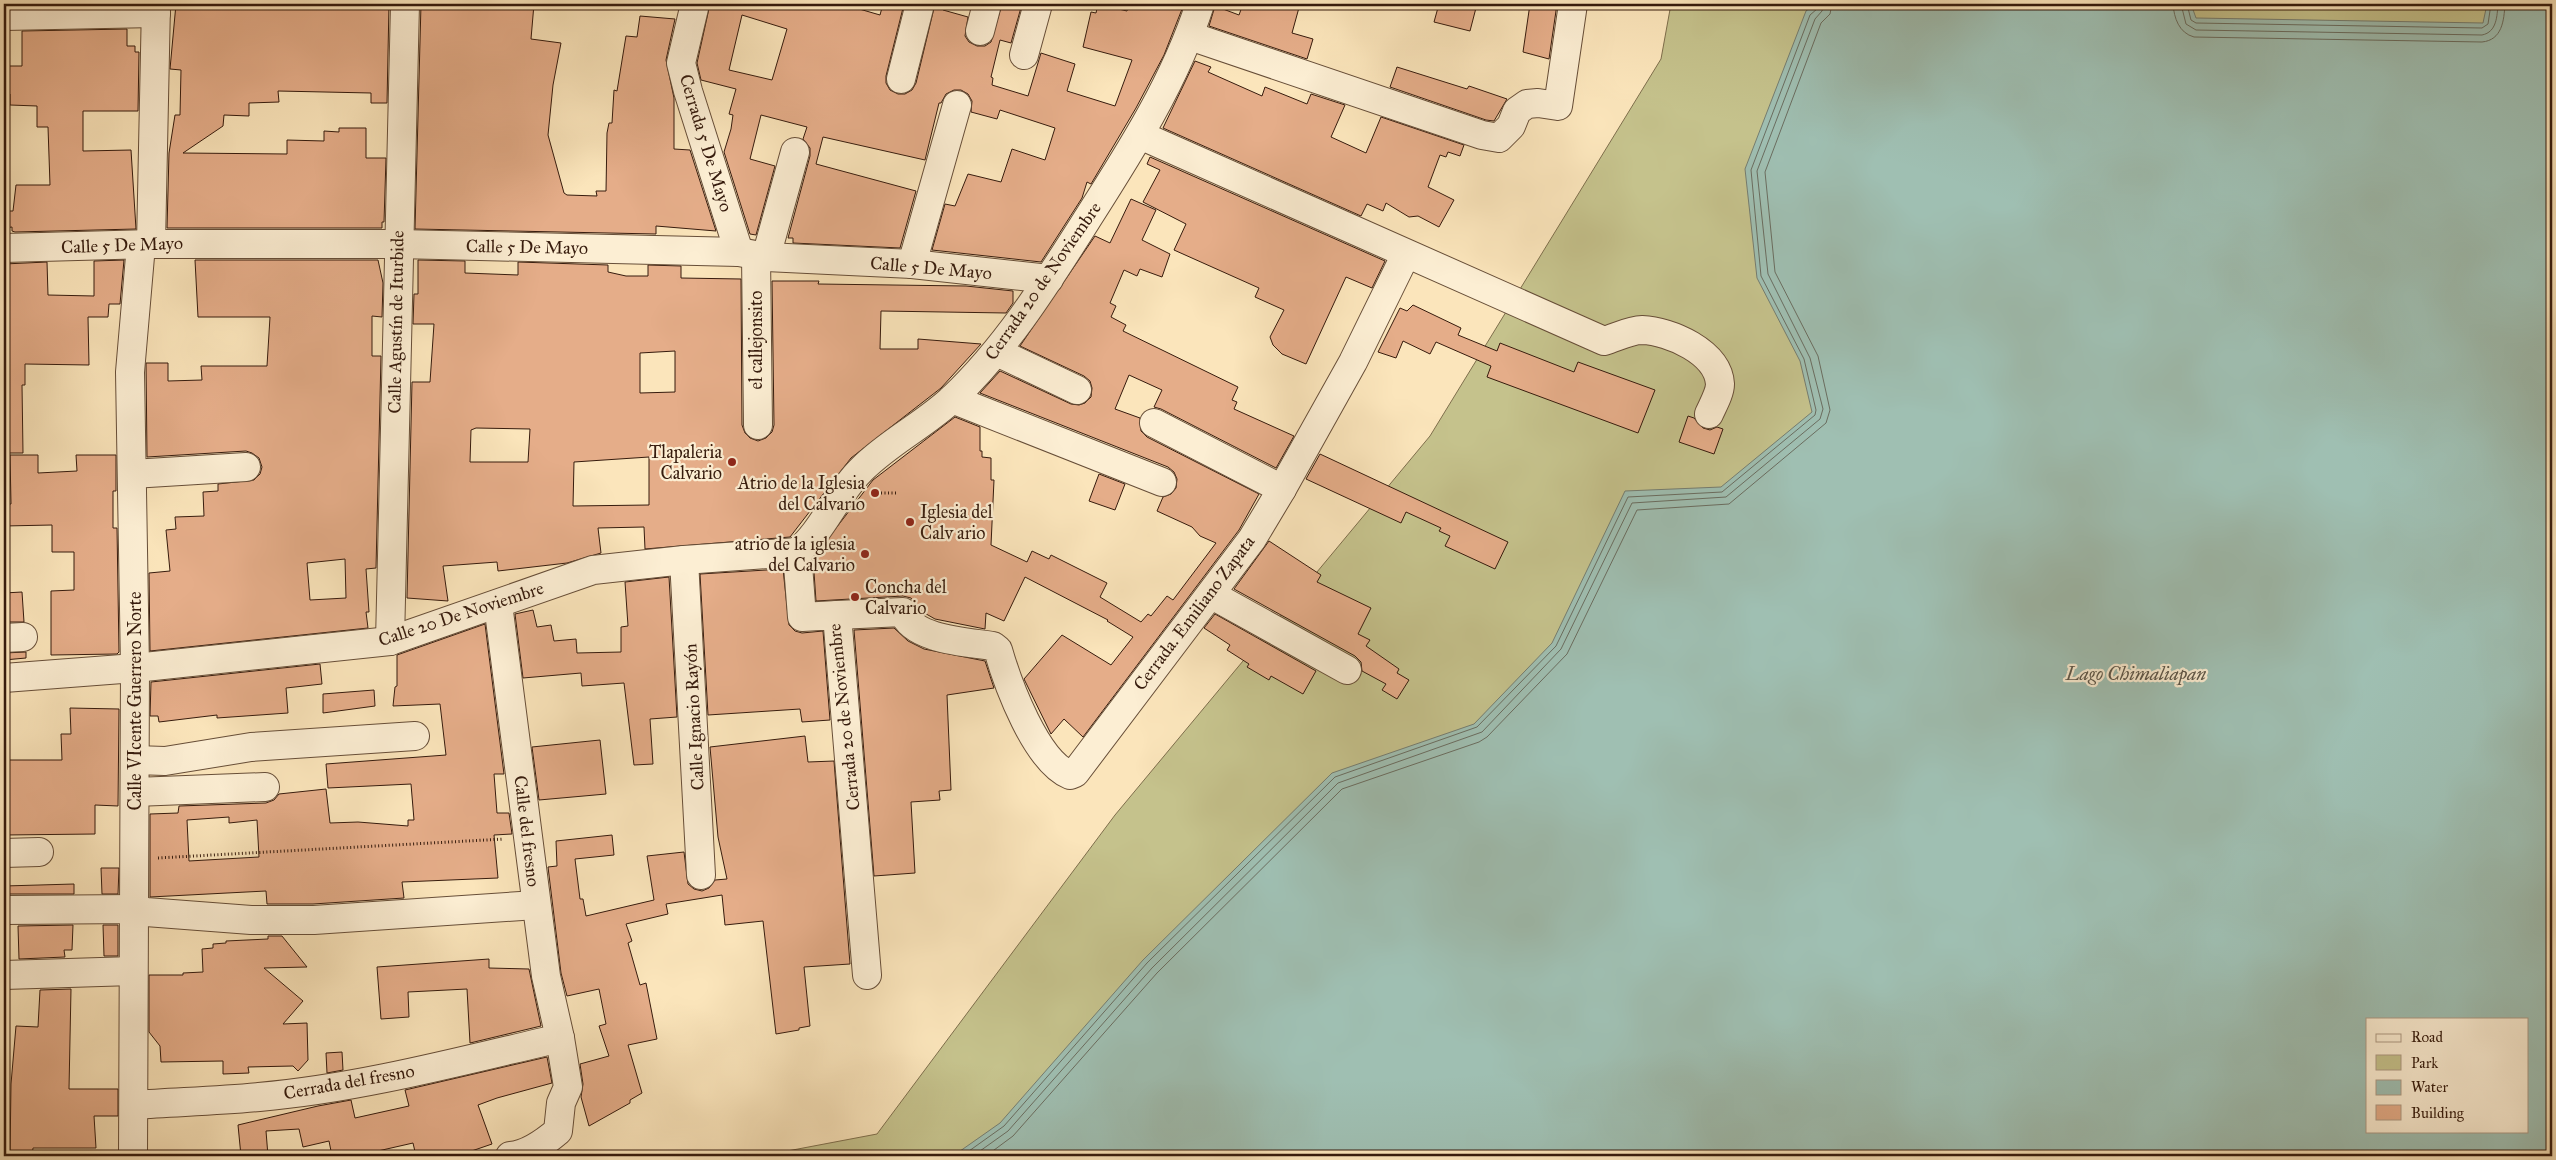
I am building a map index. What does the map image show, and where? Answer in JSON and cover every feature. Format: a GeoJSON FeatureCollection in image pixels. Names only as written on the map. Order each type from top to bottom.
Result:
{"type":"FeatureCollection","features":[{"type":"Feature","properties":{"kind":"street","name":"Calle Agustín de Iturbide"},"geometry":{"type":"LineString","coordinates":[[390,641],[405,4]]}},
{"type":"Feature","properties":{"kind":"street","name":"Cerrada 5 De Mayo"},"geometry":{"type":"LineString","coordinates":[[696,4],[682,63],[688,92],[754,254]]}},
{"type":"Feature","properties":{"kind":"street"},"geometry":{"type":"LineString","coordinates":[[901,79],[920,4]]}},
{"type":"Feature","properties":{"kind":"street"},"geometry":{"type":"LineString","coordinates":[[980,31],[987,4]]}},
{"type":"Feature","properties":{"kind":"street"},"geometry":{"type":"LineString","coordinates":[[1024,55],[1038,4]]}},
{"type":"Feature","properties":{"kind":"street","name":"Cerrada 20 de Noviembre"},"geometry":{"type":"LineString","coordinates":[[867,975],[837,615],[802,616],[797,552],[809,542],[839,493],[862,468],[952,399],[997,352],[1049,279],[1140,135],[1190,36],[1200,4]]}},
{"type":"Feature","properties":{"kind":"street"},"geometry":{"type":"LineString","coordinates":[[1190,36],[1482,135],[1499,138],[1511,126],[1517,111],[1527,104],[1538,103],[1558,106],[1573,4]]}},
{"type":"Feature","properties":{"kind":"street"},"geometry":{"type":"LineString","coordinates":[[4,16],[156,9]]}},
{"type":"Feature","properties":{"kind":"street","name":"Calle VIcente Guerrero Norte"},"geometry":{"type":"LineString","coordinates":[[133,1156],[135,1105],[133,971],[136,909],[136,668],[130,372],[146,244],[156,9]]}},
{"type":"Feature","properties":{"kind":"street"},"geometry":{"type":"LineString","coordinates":[[912,264],[957,105]]}},
{"type":"Feature","properties":{"kind":"street"},"geometry":{"type":"LineString","coordinates":[[1140,135],[1604,341],[1640,330],[1663,334],[1686,344],[1706,358],[1717,372],[1720,386],[1709,414]]}},
{"type":"Feature","properties":{"kind":"street"},"geometry":{"type":"LineString","coordinates":[[754,254],[795,152]]}},
{"type":"Feature","properties":{"kind":"street","name":"Calle 5 De Mayo"},"geometry":{"type":"LineString","coordinates":[[4,248],[146,244],[398,244],[754,254],[912,264],[1049,279]]}},
{"type":"Feature","properties":{"kind":"street","name":"el callejonsito"},"geometry":{"type":"LineString","coordinates":[[754,254],[758,425]]}},
{"type":"Feature","properties":{"kind":"street","name":"Cerrada. Emiliano Zapata"},"geometry":{"type":"LineString","coordinates":[[837,615],[903,612],[906,620],[911,625],[919,627],[935,638],[993,646],[998,650],[1021,714],[1052,762],[1070,775],[1080,767],[1141,683],[1212,594],[1252,539],[1353,362],[1406,254]]}},
{"type":"Feature","properties":{"kind":"street"},"geometry":{"type":"LineString","coordinates":[[997,352],[1077,390]]}},
{"type":"Feature","properties":{"kind":"street"},"geometry":{"type":"LineString","coordinates":[[952,399],[1162,482]]}},
{"type":"Feature","properties":{"kind":"street"},"geometry":{"type":"LineString","coordinates":[[1154,423],[1282,489]]}},
{"type":"Feature","properties":{"kind":"street"},"geometry":{"type":"LineString","coordinates":[[132,474],[246,467]]}},
{"type":"Feature","properties":{"kind":"street","name":"Calle 20 De Noviembre"},"geometry":{"type":"LineString","coordinates":[[4,678],[136,668],[390,641],[592,570],[684,560],[797,552]]}},
{"type":"Feature","properties":{"kind":"street","name":"Calle Ignacio Rayón"},"geometry":{"type":"LineString","coordinates":[[684,560],[701,875]]}},
{"type":"Feature","properties":{"kind":"street"},"geometry":{"type":"LineString","coordinates":[[1212,594],[1347,670]]}},
{"type":"Feature","properties":{"kind":"street","name":"Calle del fresno"},"geometry":{"type":"LineString","coordinates":[[498,604],[546,976],[562,1048],[568,1086],[561,1103],[558,1131],[534,1148],[510,1156]]}},
{"type":"Feature","properties":{"kind":"street"},"geometry":{"type":"LineString","coordinates":[[135,760],[165,761],[250,747],[415,736]]}},
{"type":"Feature","properties":{"kind":"street"},"geometry":{"type":"LineString","coordinates":[[135,792],[265,787]]}},
{"type":"Feature","properties":{"kind":"street"},"geometry":{"type":"LineString","coordinates":[[4,853],[40,852]]}},
{"type":"Feature","properties":{"kind":"street"},"geometry":{"type":"LineString","coordinates":[[4,910],[136,909],[146,912],[250,920],[314,920],[536,905]]}},
{"type":"Feature","properties":{"kind":"street"},"geometry":{"type":"LineString","coordinates":[[4,975],[133,971]]}},
{"type":"Feature","properties":{"kind":"street","name":"Cerrada del fresno"},"geometry":{"type":"LineString","coordinates":[[135,1105],[260,1097],[325,1088],[562,1048]]}},
{"type":"Feature","properties":{"kind":"path"},"geometry":{"type":"LineString","coordinates":[[135,859],[426,845],[528,837]]}},
{"type":"Feature","properties":{"kind":"green space","name":"Lago Chimaliapan"},"geometry":{"type":"Polygon","coordinates":[[[1671,4],[2552,4],[2552,1156],[761,1156],[877,1134],[1115,815],[1430,436],[1661,59],[1671,4]]]}},
{"type":"Feature","properties":{"kind":"water","name":"Lago Chimaliapan"},"geometry":{"type":"Polygon","coordinates":[[[1815,4],[2191,4],[2196,18],[2483,23],[2487,4],[2552,4],[2552,1156],[953,1156],[1000,1123],[1143,960],[1332,773],[1474,724],[1552,643],[1625,491],[1721,487],[1812,412],[1800,361],[1757,278],[1745,169],[1806,11],[1815,4]]]}},
{"type":"Feature","properties":{"kind":"building"},"geometry":{"type":"Polygon","coordinates":[[[176,4],[389,4],[387,103],[371,103],[371,93],[278,91],[279,102],[249,103],[249,116],[224,115],[223,126],[183,153],[287,154],[287,140],[324,141],[324,131],[339,132],[339,128],[366,128],[366,158],[386,158],[384,222],[382,222],[382,228],[167,228],[169,153],[175,115],[180,115],[181,70],[170,69],[176,4]]]}},
{"type":"Feature","properties":{"kind":"building"},"geometry":{"type":"Polygon","coordinates":[[[421,4],[534,4],[531,39],[561,43],[553,85],[548,135],[564,193],[567,195],[597,196],[596,191],[606,191],[607,133],[609,123],[612,123],[614,90],[617,91],[626,36],[637,37],[640,16],[675,19],[666,60],[674,98],[674,149],[690,150],[716,231],[656,226],[656,234],[415,229],[421,4]]]}},
{"type":"Feature","properties":{"kind":"building"},"geometry":{"type":"Polygon","coordinates":[[[710,4],[842,4],[880,15],[883,4],[904,4],[886,76],[886,83],[890,90],[898,94],[905,94],[912,90],[916,83],[935,4],[944,4],[943,10],[968,17],[965,36],[969,42],[977,46],[985,46],[991,42],[1002,4],[1022,4],[1011,43],[1000,40],[991,77],[993,78],[992,85],[1028,96],[1041,53],[1075,64],[1067,91],[1115,106],[1132,60],[1083,47],[1091,12],[1096,13],[1098,4],[1127,11],[1129,4],[1184,4],[1164,55],[1136,108],[1091,184],[1087,182],[1082,198],[1041,262],[932,250],[945,204],[955,206],[968,174],[1001,182],[1012,149],[1045,160],[1055,128],[1000,110],[997,119],[971,112],[972,101],[968,94],[961,90],[954,90],[946,94],[941,103],[939,103],[925,160],[823,137],[816,164],[916,191],[900,248],[793,243],[793,238],[788,238],[810,156],[810,148],[803,139],[807,127],[761,115],[750,159],[775,166],[756,235],[750,234],[724,152],[731,129],[733,115],[729,114],[736,89],[701,80],[697,63],[710,4]],[[742,15],[729,70],[772,80],[787,29],[742,15]]]}},
{"type":"Feature","properties":{"kind":"building"},"geometry":{"type":"Polygon","coordinates":[[[1243,4],[1300,4],[1292,33],[1313,39],[1307,59],[1209,26],[1215,6],[1239,15],[1243,4]]]}},
{"type":"Feature","properties":{"kind":"building"},"geometry":{"type":"Polygon","coordinates":[[[1439,4],[1477,4],[1470,31],[1434,22],[1439,4]]]}},
{"type":"Feature","properties":{"kind":"building"},"geometry":{"type":"Polygon","coordinates":[[[1530,4],[1557,4],[1549,59],[1523,52],[1530,4]]]}},
{"type":"Feature","properties":{"kind":"building"},"geometry":{"type":"Polygon","coordinates":[[[127,29],[127,46],[135,46],[135,52],[139,52],[138,111],[83,111],[83,151],[131,150],[136,229],[15,232],[12,231],[12,227],[4,228],[4,211],[13,211],[16,185],[50,185],[48,127],[37,127],[37,106],[10,105],[10,94],[4,94],[4,66],[22,66],[22,31],[127,29]]]}},
{"type":"Feature","properties":{"kind":"building"},"geometry":{"type":"Polygon","coordinates":[[[1195,61],[1211,67],[1208,72],[1262,96],[1265,87],[1307,104],[1311,94],[1345,105],[1331,137],[1366,153],[1381,117],[1464,145],[1460,156],[1448,152],[1446,157],[1440,155],[1428,187],[1454,200],[1439,227],[1418,216],[1409,217],[1386,203],[1383,211],[1367,204],[1361,216],[1163,128],[1195,61]]]}},
{"type":"Feature","properties":{"kind":"building"},"geometry":{"type":"Polygon","coordinates":[[[1397,67],[1467,89],[1469,86],[1507,99],[1494,121],[1486,120],[1390,87],[1397,67]]]}},
{"type":"Feature","properties":{"kind":"building"},"geometry":{"type":"Polygon","coordinates":[[[1150,157],[1385,261],[1372,288],[1346,277],[1306,364],[1282,354],[1273,345],[1270,337],[1284,310],[1255,297],[1259,288],[1174,250],[1186,224],[1143,202],[1160,170],[1147,164],[1150,157]]]}},
{"type":"Feature","properties":{"kind":"building"},"geometry":{"type":"Polygon","coordinates":[[[1131,199],[1156,210],[1142,240],[1170,254],[1162,277],[1140,269],[1137,276],[1124,270],[1110,303],[1116,306],[1111,317],[1126,325],[1123,331],[1238,387],[1232,400],[1237,402],[1234,409],[1294,436],[1276,468],[1154,407],[1162,390],[1129,375],[1115,409],[1140,418],[1141,431],[1147,437],[1259,494],[1239,530],[1083,737],[1064,719],[1051,734],[1024,679],[1062,635],[1111,665],[1133,637],[1108,620],[1025,577],[1004,621],[986,613],[985,629],[935,619],[921,611],[911,598],[903,596],[816,601],[813,558],[873,480],[955,417],[980,427],[980,451],[982,451],[982,457],[991,458],[991,480],[994,480],[991,545],[1027,562],[1032,551],[1049,559],[1051,555],[1107,583],[1100,597],[1141,622],[1148,614],[1151,616],[1167,596],[1173,600],[1216,543],[1200,536],[1192,527],[1157,511],[1163,497],[1171,494],[1176,488],[1177,479],[1174,472],[1168,467],[980,393],[1000,371],[1071,404],[1079,405],[1085,403],[1091,397],[1092,388],[1090,381],[1084,376],[1020,346],[1095,236],[1110,243],[1131,199]]]}},
{"type":"Feature","properties":{"kind":"building"},"geometry":{"type":"Polygon","coordinates":[[[124,260],[120,304],[109,304],[108,317],[88,317],[89,365],[25,364],[25,385],[22,385],[23,453],[4,453],[4,264],[47,262],[48,295],[94,296],[94,261],[124,260]]]}},
{"type":"Feature","properties":{"kind":"building"},"geometry":{"type":"Polygon","coordinates":[[[195,260],[378,260],[383,283],[382,317],[372,316],[372,356],[381,356],[376,568],[366,569],[369,612],[366,612],[368,628],[150,651],[149,573],[170,571],[166,530],[176,529],[175,517],[204,516],[203,492],[218,491],[218,484],[254,480],[260,474],[262,467],[259,458],[246,451],[147,457],[146,363],[168,363],[168,381],[202,380],[201,366],[267,366],[270,317],[198,317],[195,260]],[[345,559],[307,563],[310,600],[346,598],[345,559]]]}},
{"type":"Feature","properties":{"kind":"building"},"geometry":{"type":"Polygon","coordinates":[[[418,260],[465,261],[465,273],[518,275],[518,262],[608,265],[608,272],[626,276],[648,276],[648,265],[681,266],[681,278],[741,279],[742,425],[745,433],[750,438],[758,441],[766,438],[772,432],[774,425],[772,281],[819,281],[818,284],[966,286],[1013,291],[1013,303],[1006,313],[881,311],[880,349],[918,349],[918,339],[981,344],[941,388],[851,458],[790,537],[645,549],[644,527],[598,528],[601,553],[567,563],[498,571],[497,562],[443,566],[448,601],[407,598],[412,382],[430,382],[434,324],[413,324],[414,294],[418,294],[418,260]],[[675,351],[640,353],[640,393],[675,392],[675,351]],[[476,428],[471,430],[470,462],[528,462],[530,429],[476,428]],[[649,457],[574,462],[573,506],[649,505],[649,457]]]}},
{"type":"Feature","properties":{"kind":"building"},"geometry":{"type":"Polygon","coordinates":[[[1413,305],[1461,328],[1458,335],[1497,351],[1500,343],[1574,372],[1578,362],[1655,390],[1638,433],[1487,377],[1491,366],[1436,342],[1430,354],[1403,341],[1396,358],[1378,352],[1400,308],[1407,311],[1413,305]]]}},
{"type":"Feature","properties":{"kind":"building"},"geometry":{"type":"Polygon","coordinates":[[[1688,416],[1694,418],[1703,428],[1710,430],[1717,427],[1723,429],[1714,454],[1679,442],[1688,416]]]}},
{"type":"Feature","properties":{"kind":"building"},"geometry":{"type":"Polygon","coordinates":[[[1320,454],[1508,542],[1495,569],[1445,546],[1450,536],[1439,531],[1441,528],[1406,512],[1401,523],[1306,479],[1320,454]]]}},
{"type":"Feature","properties":{"kind":"building"},"geometry":{"type":"Polygon","coordinates":[[[10,455],[38,455],[38,473],[77,471],[76,455],[116,455],[116,491],[113,491],[113,528],[117,528],[119,652],[117,654],[51,655],[51,591],[74,590],[74,552],[52,552],[52,525],[4,526],[4,504],[11,504],[10,455]]]}},
{"type":"Feature","properties":{"kind":"building"},"geometry":{"type":"Polygon","coordinates":[[[1099,474],[1125,484],[1115,510],[1089,501],[1099,474]]]}},
{"type":"Feature","properties":{"kind":"building"},"geometry":{"type":"Polygon","coordinates":[[[1269,541],[1321,575],[1317,582],[1371,608],[1358,634],[1370,640],[1366,646],[1399,669],[1397,673],[1409,680],[1397,699],[1382,690],[1386,684],[1362,671],[1361,662],[1355,656],[1234,589],[1269,541]]]}},
{"type":"Feature","properties":{"kind":"building"},"geometry":{"type":"Polygon","coordinates":[[[783,569],[789,625],[795,631],[802,633],[823,631],[830,720],[802,722],[800,709],[708,715],[700,574],[783,569]]]}},
{"type":"Feature","properties":{"kind":"building"},"geometry":{"type":"Polygon","coordinates":[[[669,577],[677,717],[650,719],[653,764],[634,765],[624,683],[582,686],[581,673],[523,678],[515,614],[533,610],[537,627],[551,625],[554,641],[576,639],[577,653],[621,652],[621,627],[628,626],[625,582],[669,577]]]}},
{"type":"Feature","properties":{"kind":"building"},"geometry":{"type":"Polygon","coordinates":[[[22,592],[24,622],[4,622],[4,593],[22,592]]]}},
{"type":"Feature","properties":{"kind":"building"},"geometry":{"type":"Polygon","coordinates":[[[1215,614],[1316,671],[1303,694],[1271,676],[1269,680],[1247,667],[1249,664],[1227,650],[1230,645],[1204,628],[1215,614]]]}},
{"type":"Feature","properties":{"kind":"building"},"geometry":{"type":"Polygon","coordinates":[[[485,624],[504,774],[494,774],[497,813],[509,813],[512,834],[494,835],[498,878],[402,882],[404,898],[313,904],[267,904],[266,891],[150,897],[150,814],[178,813],[179,806],[266,803],[274,800],[279,794],[326,789],[330,823],[358,822],[408,826],[408,820],[414,820],[411,784],[328,788],[326,764],[446,755],[440,704],[393,706],[395,687],[397,686],[397,655],[485,624]],[[229,817],[187,820],[189,861],[259,857],[257,820],[229,823],[229,817]]]}},
{"type":"Feature","properties":{"kind":"building"},"geometry":{"type":"Polygon","coordinates":[[[894,628],[908,641],[924,649],[985,661],[994,688],[947,695],[951,790],[939,791],[940,800],[911,802],[915,873],[874,876],[854,630],[894,628]]]}},
{"type":"Feature","properties":{"kind":"building"},"geometry":{"type":"Polygon","coordinates":[[[26,652],[26,658],[4,660],[4,653],[26,652]]]}},
{"type":"Feature","properties":{"kind":"building"},"geometry":{"type":"Polygon","coordinates":[[[320,664],[322,684],[286,688],[288,713],[217,718],[217,715],[159,722],[158,716],[150,716],[151,682],[320,664]]]}},
{"type":"Feature","properties":{"kind":"building"},"geometry":{"type":"Polygon","coordinates":[[[374,690],[375,706],[323,713],[323,694],[374,690]]]}},
{"type":"Feature","properties":{"kind":"building"},"geometry":{"type":"Polygon","coordinates":[[[70,708],[119,709],[118,806],[95,805],[95,834],[4,835],[4,760],[62,760],[61,734],[71,734],[70,708]]]}},
{"type":"Feature","properties":{"kind":"building"},"geometry":{"type":"Polygon","coordinates":[[[805,736],[808,762],[834,761],[850,964],[804,967],[810,1026],[776,1034],[763,921],[725,925],[722,895],[666,904],[668,914],[626,924],[632,941],[628,943],[640,985],[646,983],[657,1039],[628,1045],[642,1093],[630,1100],[630,1103],[589,1126],[581,1097],[583,1084],[580,1064],[609,1056],[599,1026],[606,1024],[599,989],[567,996],[561,973],[548,867],[557,866],[556,841],[612,835],[614,855],[575,859],[580,899],[583,899],[586,916],[654,900],[647,856],[684,852],[688,884],[694,889],[702,891],[709,888],[715,880],[727,879],[718,837],[710,747],[805,736]]]}},
{"type":"Feature","properties":{"kind":"building"},"geometry":{"type":"Polygon","coordinates":[[[600,740],[606,794],[539,800],[532,747],[600,740]]]}},
{"type":"Feature","properties":{"kind":"building"},"geometry":{"type":"Polygon","coordinates":[[[101,868],[119,868],[118,894],[102,894],[101,868]]]}},
{"type":"Feature","properties":{"kind":"building"},"geometry":{"type":"Polygon","coordinates":[[[74,884],[74,894],[4,894],[4,886],[74,884]]]}},
{"type":"Feature","properties":{"kind":"building"},"geometry":{"type":"Polygon","coordinates":[[[73,925],[72,950],[64,950],[65,957],[19,959],[18,926],[73,925]]]}},
{"type":"Feature","properties":{"kind":"building"},"geometry":{"type":"Polygon","coordinates":[[[103,925],[118,925],[118,956],[104,956],[103,925]]]}},
{"type":"Feature","properties":{"kind":"building"},"geometry":{"type":"Polygon","coordinates":[[[268,936],[282,936],[307,967],[264,968],[303,1001],[283,1024],[307,1023],[308,1060],[298,1071],[293,1066],[248,1067],[249,1073],[223,1074],[223,1061],[161,1062],[160,1046],[149,1032],[149,975],[183,975],[183,973],[203,972],[202,949],[213,948],[213,944],[226,943],[226,941],[268,939],[268,936]]]}},
{"type":"Feature","properties":{"kind":"building"},"geometry":{"type":"Polygon","coordinates":[[[489,959],[489,968],[529,969],[541,1026],[470,1043],[467,989],[408,992],[409,1017],[381,1019],[377,967],[489,959]]]}},
{"type":"Feature","properties":{"kind":"building"},"geometry":{"type":"Polygon","coordinates":[[[71,989],[69,1089],[118,1089],[118,1116],[94,1116],[96,1148],[33,1148],[32,1156],[10,1156],[11,1084],[16,1026],[38,1027],[40,990],[71,989]]]}},
{"type":"Feature","properties":{"kind":"building"},"geometry":{"type":"Polygon","coordinates":[[[342,1052],[343,1070],[327,1073],[326,1053],[342,1052]]]}},
{"type":"Feature","properties":{"kind":"building"},"geometry":{"type":"Polygon","coordinates":[[[547,1057],[552,1083],[478,1105],[492,1144],[457,1156],[416,1156],[413,1143],[356,1156],[332,1156],[329,1141],[303,1147],[299,1129],[266,1131],[268,1156],[241,1156],[238,1125],[351,1100],[355,1118],[409,1106],[405,1090],[547,1057]]]}},
{"type":"Feature","properties":{"kind":"place","name":"Tlapaleria Calvario"},"geometry":{"type":"Point","coordinates":[732,462]}},
{"type":"Feature","properties":{"kind":"place","name":"Atrio de la Iglesia del Calvario"},"geometry":{"type":"Point","coordinates":[875,493]}},
{"type":"Feature","properties":{"kind":"place","name":"Iglesia del Calv ario"},"geometry":{"type":"Point","coordinates":[910,522]}},
{"type":"Feature","properties":{"kind":"place","name":"atrio de la iglesia del Calvario"},"geometry":{"type":"Point","coordinates":[865,554]}},
{"type":"Feature","properties":{"kind":"place","name":"Concha del Calvario"},"geometry":{"type":"Point","coordinates":[855,597]}}]}
